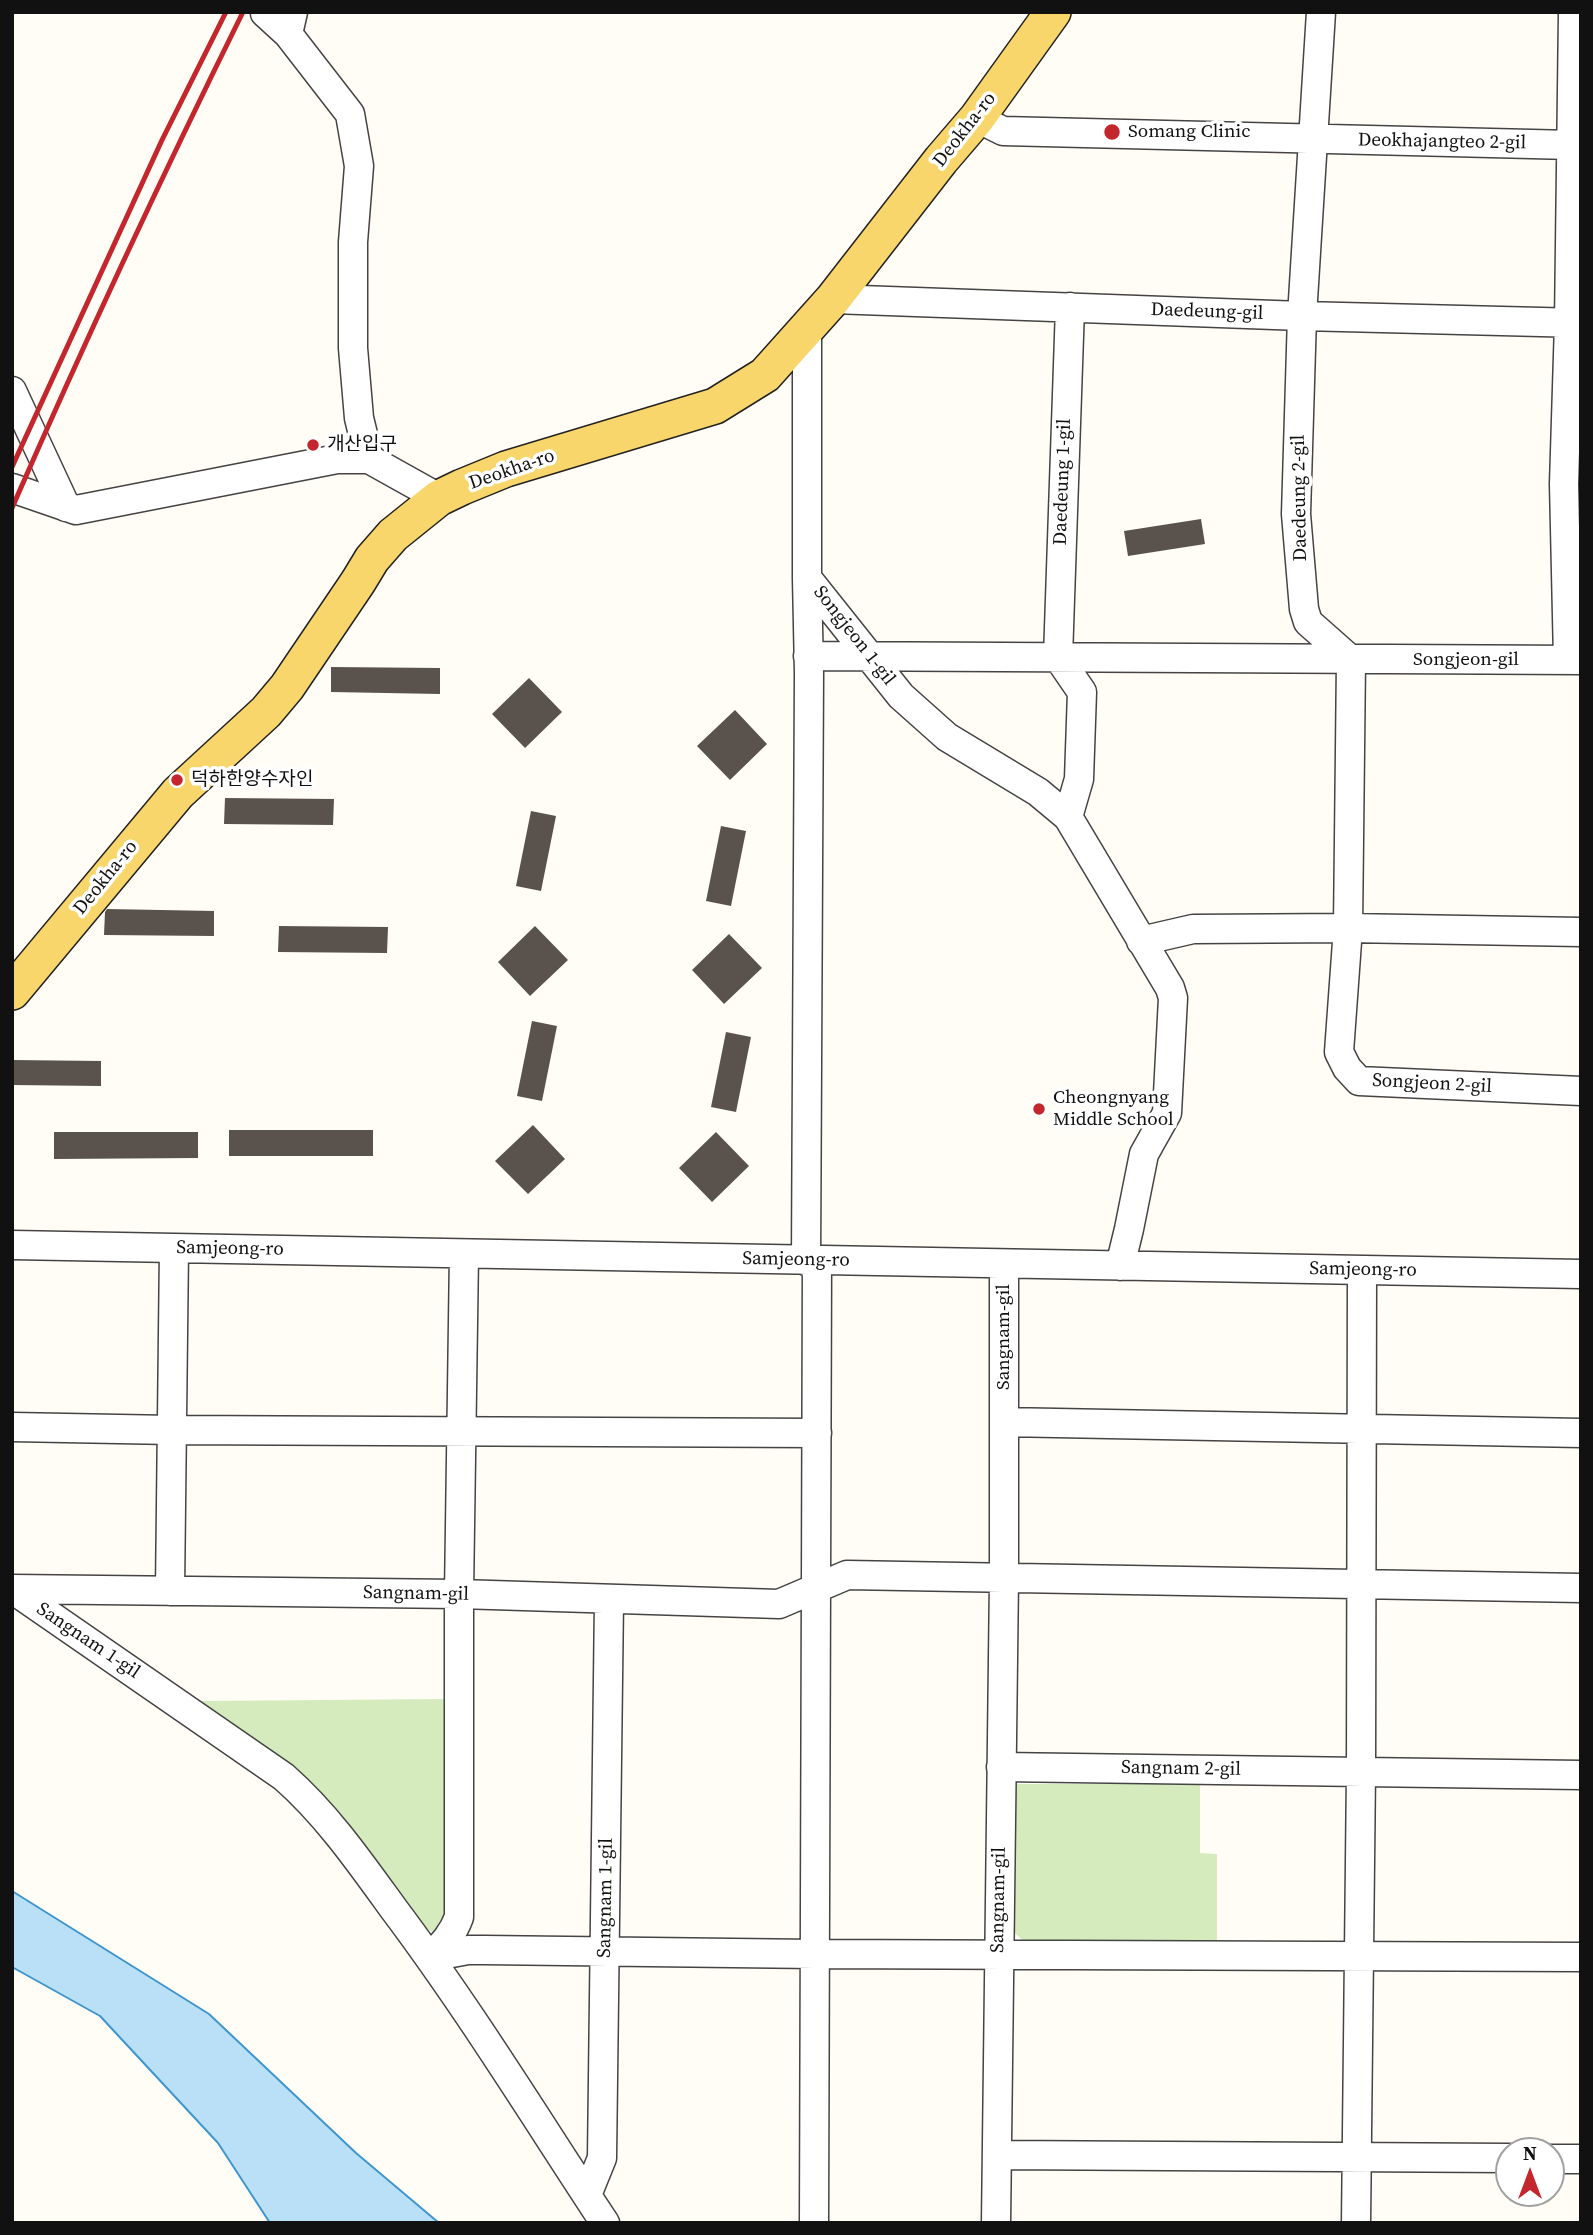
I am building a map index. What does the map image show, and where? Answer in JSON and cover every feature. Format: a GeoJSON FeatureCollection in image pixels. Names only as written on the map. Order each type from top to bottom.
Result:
{"type":"FeatureCollection","features":[{"type":"Feature","properties":{"kind":"main road","name":"Deokha-ro"},"geometry":{"type":"LineString","coordinates":[[12,992],[178,793],[241,737],[287,687],[372,559],[428,492],[715,406],[765,375],[833,299],[977,118],[1053,12]]}},
{"type":"Feature","properties":{"kind":"street","name":"Daedeung 2-gil"},"geometry":{"type":"LineString","coordinates":[[1321,12],[1302,316],[1296,514],[1304,609],[1308,622],[1351,660]]}},
{"type":"Feature","properties":{"kind":"street"},"geometry":{"type":"LineString","coordinates":[[1573,12],[1575,323],[1564,484],[1574,660]]}},
{"type":"Feature","properties":{"kind":"street"},"geometry":{"type":"LineString","coordinates":[[265,13],[290,23],[350,114],[359,166],[353,242],[353,348],[359,418],[374,461]]}},
{"type":"Feature","properties":{"kind":"street","name":"Deokhajangteo 2-gil"},"geometry":{"type":"LineString","coordinates":[[977,118],[1003,131],[1572,145]]}},
{"type":"Feature","properties":{"kind":"street","name":"Daedeung-gil"},"geometry":{"type":"LineString","coordinates":[[833,299],[1575,323]]}},
{"type":"Feature","properties":{"kind":"street","name":"Daedeung 1-gil"},"geometry":{"type":"LineString","coordinates":[[1058,657],[1070,307]]}},
{"type":"Feature","properties":{"kind":"street","name":"Songjeon 1-gil"},"geometry":{"type":"LineString","coordinates":[[807,328],[807,578],[901,696],[947,737],[1038,792],[1068,817],[1170,988],[1173,998],[1167,1114],[1144,1154],[1119,1266]]}},
{"type":"Feature","properties":{"kind":"street"},"geometry":{"type":"LineString","coordinates":[[12,391],[66,507]]}},
{"type":"Feature","properties":{"kind":"street"},"geometry":{"type":"LineString","coordinates":[[12,488],[76,510],[337,458],[374,461],[428,492]]}},
{"type":"Feature","properties":{"kind":"street"},"geometry":{"type":"LineString","coordinates":[[807,578],[811,1261],[817,1433],[814,2223]]}},
{"type":"Feature","properties":{"kind":"street","name":"Songjeon-gil"},"geometry":{"type":"LineString","coordinates":[[808,656],[1574,660]]}},
{"type":"Feature","properties":{"kind":"street"},"geometry":{"type":"LineString","coordinates":[[1058,657],[1082,692],[1079,779],[1068,817]]}},
{"type":"Feature","properties":{"kind":"street","name":"Songjeon 2-gil"},"geometry":{"type":"LineString","coordinates":[[1351,660],[1348,928],[1339,1052],[1359,1081],[1581,1091]]}},
{"type":"Feature","properties":{"kind":"street"},"geometry":{"type":"LineString","coordinates":[[1141,941],[1193,929],[1348,928],[1581,932]]}},
{"type":"Feature","properties":{"kind":"street","name":"Samjeong-ro"},"geometry":{"type":"LineString","coordinates":[[12,1245],[1581,1274]]}},
{"type":"Feature","properties":{"kind":"street"},"geometry":{"type":"LineString","coordinates":[[170,1591],[174,1248]]}},
{"type":"Feature","properties":{"kind":"street"},"geometry":{"type":"LineString","coordinates":[[430,1957],[455,1929],[459,1917],[459,1594],[464,1254]]}},
{"type":"Feature","properties":{"kind":"street","name":"Sangnam-gil"},"geometry":{"type":"LineString","coordinates":[[996,2223],[1004,1578],[1004,1264]]}},
{"type":"Feature","properties":{"kind":"street"},"geometry":{"type":"LineString","coordinates":[[1356,2223],[1361,1771],[1362,1270]]}},
{"type":"Feature","properties":{"kind":"street"},"geometry":{"type":"LineString","coordinates":[[1004,1422],[1581,1433]]}},
{"type":"Feature","properties":{"kind":"street"},"geometry":{"type":"LineString","coordinates":[[12,1427],[817,1433]]}},
{"type":"Feature","properties":{"kind":"street","name":"Sangnam-gil"},"geometry":{"type":"LineString","coordinates":[[12,1589],[459,1594],[779,1604],[847,1575],[1004,1578]]}},
{"type":"Feature","properties":{"kind":"street"},"geometry":{"type":"LineString","coordinates":[[1004,1578],[1581,1588]]}},
{"type":"Feature","properties":{"kind":"street","name":"Sangnam 1-gil"},"geometry":{"type":"LineString","coordinates":[[12,1589],[284,1777],[308,1798],[337,1832],[430,1957],[605,2223]]}},
{"type":"Feature","properties":{"kind":"street","name":"Sangnam 1-gil"},"geometry":{"type":"LineString","coordinates":[[587,2195],[602,2158],[609,1599]]}},
{"type":"Feature","properties":{"kind":"street","name":"Sangnam 2-gil"},"geometry":{"type":"LineString","coordinates":[[1001,1767],[1581,1775]]}},
{"type":"Feature","properties":{"kind":"street"},"geometry":{"type":"LineString","coordinates":[[430,1957],[468,1950],[815,1955],[1581,1957]]}},
{"type":"Feature","properties":{"kind":"street"},"geometry":{"type":"LineString","coordinates":[[997,2154],[1495,2158]]}},
{"type":"Feature","properties":{"kind":"green space"},"geometry":{"type":"Polygon","coordinates":[[[449,1699],[445,1927],[432,1932],[421,1925],[197,1701],[449,1699]]]}},
{"type":"Feature","properties":{"kind":"green space"},"geometry":{"type":"Polygon","coordinates":[[[1011,1784],[1200,1784],[1200,1853],[1217,1854],[1217,1946],[1027,1944],[1010,1929],[1011,1784]]]}},
{"type":"Feature","properties":{"kind":"water"},"geometry":{"type":"Polygon","coordinates":[[[12,1891],[209,2014],[356,2153],[439,2223],[270,2223],[218,2143],[100,2016],[12,1967],[12,1891]]]}},
{"type":"Feature","properties":{"kind":"building"},"geometry":{"type":"Polygon","coordinates":[[[1201,519],[1205,544],[1128,556],[1124,531],[1201,519]]]}},
{"type":"Feature","properties":{"kind":"building"},"geometry":{"type":"Polygon","coordinates":[[[331,667],[440,668],[440,694],[331,692],[331,667]]]}},
{"type":"Feature","properties":{"kind":"building"},"geometry":{"type":"Polygon","coordinates":[[[529,678],[562,712],[525,748],[492,714],[529,678]]]}},
{"type":"Feature","properties":{"kind":"building"},"geometry":{"type":"Polygon","coordinates":[[[735,710],[767,744],[730,780],[697,746],[735,710]]]}},
{"type":"Feature","properties":{"kind":"building"},"geometry":{"type":"Polygon","coordinates":[[[225,798],[334,799],[333,825],[224,824],[225,798]]]}},
{"type":"Feature","properties":{"kind":"building"},"geometry":{"type":"Polygon","coordinates":[[[531,811],[556,816],[541,891],[516,886],[531,811]]]}},
{"type":"Feature","properties":{"kind":"building"},"geometry":{"type":"Polygon","coordinates":[[[721,826],[746,831],[731,906],[706,901],[721,826]]]}},
{"type":"Feature","properties":{"kind":"building"},"geometry":{"type":"Polygon","coordinates":[[[107,909],[214,911],[214,936],[104,935],[107,909]]]}},
{"type":"Feature","properties":{"kind":"building"},"geometry":{"type":"Polygon","coordinates":[[[279,926],[388,927],[387,953],[278,952],[279,926]]]}},
{"type":"Feature","properties":{"kind":"building"},"geometry":{"type":"Polygon","coordinates":[[[535,926],[568,960],[530,996],[498,962],[535,926]]]}},
{"type":"Feature","properties":{"kind":"building"},"geometry":{"type":"Polygon","coordinates":[[[729,934],[762,968],[724,1004],[692,970],[729,934]]]}},
{"type":"Feature","properties":{"kind":"building"},"geometry":{"type":"Polygon","coordinates":[[[532,1021],[557,1026],[542,1101],[517,1096],[532,1021]]]}},
{"type":"Feature","properties":{"kind":"building"},"geometry":{"type":"Polygon","coordinates":[[[726,1032],[751,1037],[736,1112],[711,1107],[726,1032]]]}},
{"type":"Feature","properties":{"kind":"building"},"geometry":{"type":"Polygon","coordinates":[[[12,1060],[101,1061],[101,1086],[12,1085],[12,1060]]]}},
{"type":"Feature","properties":{"kind":"building"},"geometry":{"type":"Polygon","coordinates":[[[533,1125],[565,1159],[528,1194],[495,1161],[533,1125]]]}},
{"type":"Feature","properties":{"kind":"building"},"geometry":{"type":"Polygon","coordinates":[[[229,1130],[373,1130],[373,1156],[229,1156],[229,1130]]]}},
{"type":"Feature","properties":{"kind":"building"},"geometry":{"type":"Polygon","coordinates":[[[54,1132],[198,1132],[198,1158],[54,1159],[54,1132]]]}},
{"type":"Feature","properties":{"kind":"building"},"geometry":{"type":"Polygon","coordinates":[[[716,1132],[749,1166],[712,1202],[679,1168],[716,1132]]]}},
{"type":"Feature","properties":{"kind":"railway"},"geometry":{"type":"LineString","coordinates":[[12,467],[162,140],[226,12]]}},
{"type":"Feature","properties":{"kind":"railway"},"geometry":{"type":"LineString","coordinates":[[12,508],[67,383],[243,12]]}},
{"type":"Feature","properties":{"kind":"place","name":"Somang Clinic"},"geometry":{"type":"Point","coordinates":[1112,132]}},
{"type":"Feature","properties":{"kind":"place","name":"개산입구"},"geometry":{"type":"Point","coordinates":[313,445]}},
{"type":"Feature","properties":{"kind":"place","name":"덕하한양수자인"},"geometry":{"type":"Point","coordinates":[177,780]}},
{"type":"Feature","properties":{"kind":"place","name":"Cheongnyang Middle School"},"geometry":{"type":"Point","coordinates":[1039,1109]}}]}
